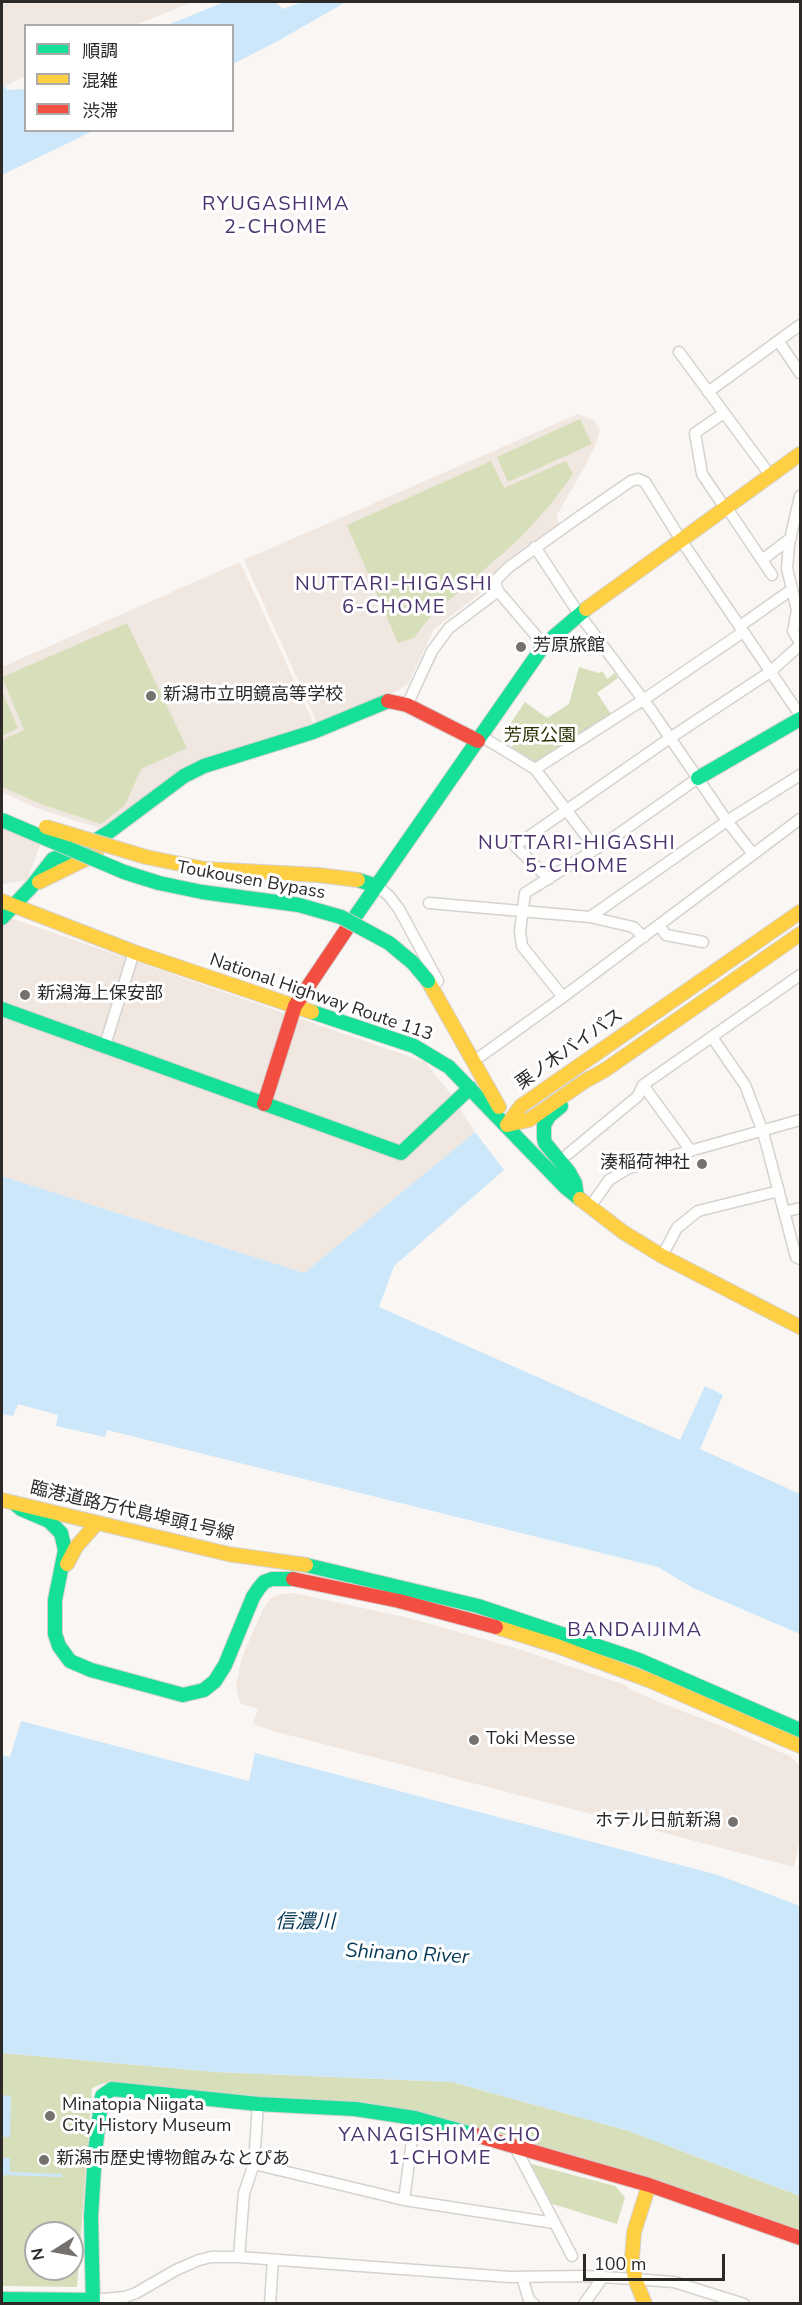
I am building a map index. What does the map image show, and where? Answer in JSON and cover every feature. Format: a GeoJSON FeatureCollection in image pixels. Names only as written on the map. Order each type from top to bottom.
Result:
{"type":"FeatureCollection","features":[{"type":"Feature","properties":{"kind":"main road"},"geometry":{"type":"LineString","coordinates":[[264,1104],[295,1006],[544,645],[579,614],[801,454]]}},
{"type":"Feature","properties":{"kind":"main road"},"geometry":{"type":"LineString","coordinates":[[2,918],[7,903],[53,874],[85,861],[105,848],[126,822],[184,776],[204,766],[313,732],[389,701],[407,705],[480,739]]}},
{"type":"Feature","properties":{"kind":"main road"},"geometry":{"type":"LineString","coordinates":[[698,778],[801,719]]}},
{"type":"Feature","properties":{"kind":"main road","name":"Toukousen Bypass"},"geometry":{"type":"LineString","coordinates":[[2,809],[66,834],[156,859],[205,869],[318,875],[358,880],[377,886]]}},
{"type":"Feature","properties":{"kind":"main road","name":"Toukousen Bypass"},"geometry":{"type":"LineString","coordinates":[[2,820],[124,872],[159,883],[202,892],[299,905],[341,917],[367,929],[395,947],[428,981],[451,1019],[507,1125]]}},
{"type":"Feature","properties":{"kind":"main road","name":"National Highway Route 113"},"geometry":{"type":"LineString","coordinates":[[7,903],[134,952],[414,1046],[449,1067],[507,1125],[553,1176],[623,1232],[662,1256],[801,1327]]}},
{"type":"Feature","properties":{"kind":"main road","name":"栗ノ木バイパス"},"geometry":{"type":"LineString","coordinates":[[507,1125],[521,1106],[801,912]]}},
{"type":"Feature","properties":{"kind":"main road","name":"栗ノ木バイパス"},"geometry":{"type":"LineString","coordinates":[[507,1125],[529,1120],[801,934]]}},
{"type":"Feature","properties":{"kind":"main road"},"geometry":{"type":"LineString","coordinates":[[2,1009],[104,1048],[401,1153],[470,1088]]}},
{"type":"Feature","properties":{"kind":"main road"},"geometry":{"type":"LineString","coordinates":[[577,1197],[575,1183],[569,1172],[545,1143],[544,1125],[549,1116],[605,1070]]}},
{"type":"Feature","properties":{"kind":"main road","name":"臨港道路万代島埠頭1号線"},"geometry":{"type":"LineString","coordinates":[[8,1502],[239,1556],[311,1566],[478,1606],[639,1660],[801,1730]]}},
{"type":"Feature","properties":{"kind":"main road","name":"臨港道路万代島埠頭1号線"},"geometry":{"type":"LineString","coordinates":[[8,1502],[49,1521],[61,1533],[65,1550],[58,1587],[54,1621],[55,1634],[70,1661],[91,1670],[183,1695],[204,1690],[215,1681],[225,1665],[253,1598],[264,1582]]}},
{"type":"Feature","properties":{"kind":"main road"},"geometry":{"type":"LineString","coordinates":[[58,1587],[76,1547],[98,1523]]}},
{"type":"Feature","properties":{"kind":"main road"},"geometry":{"type":"LineString","coordinates":[[239,1556],[257,1568],[264,1582],[272,1579],[294,1579],[399,1601],[504,1629],[634,1674],[801,1746]]}},
{"type":"Feature","properties":{"kind":"main road"},"geometry":{"type":"LineString","coordinates":[[2,2299],[92,2302],[91,2217],[102,2096],[112,2090],[258,2104],[355,2109],[415,2118],[648,2185],[801,2238]]}},
{"type":"Feature","properties":{"kind":"main road"},"geometry":{"type":"LineString","coordinates":[[645,2304],[635,2279],[632,2258],[634,2232],[648,2185]]}},
{"type":"Feature","properties":{"kind":"street"},"geometry":{"type":"LineString","coordinates":[[708,392],[801,325]]}},
{"type":"Feature","properties":{"kind":"street"},"geometry":{"type":"LineString","coordinates":[[779,342],[801,373]]}},
{"type":"Feature","properties":{"kind":"street"},"geometry":{"type":"LineString","coordinates":[[679,352],[770,475]]}},
{"type":"Feature","properties":{"kind":"street"},"geometry":{"type":"LineString","coordinates":[[724,413],[694,433],[702,474],[772,574]]}},
{"type":"Feature","properties":{"kind":"street"},"geometry":{"type":"LineString","coordinates":[[544,645],[498,591],[495,581],[509,567],[536,547],[631,481],[638,479],[645,482],[681,540],[801,715]]}},
{"type":"Feature","properties":{"kind":"street"},"geometry":{"type":"LineString","coordinates":[[549,879],[515,846],[670,738],[797,656],[801,644],[794,631],[797,610],[787,568],[801,496]]}},
{"type":"Feature","properties":{"kind":"street"},"geometry":{"type":"LineString","coordinates":[[762,560],[794,541]]}},
{"type":"Feature","properties":{"kind":"street"},"geometry":{"type":"LineString","coordinates":[[536,547],[579,614],[643,699],[727,821],[753,854]]}},
{"type":"Feature","properties":{"kind":"street"},"geometry":{"type":"LineString","coordinates":[[535,769],[643,699],[791,590]]}},
{"type":"Feature","properties":{"kind":"street"},"geometry":{"type":"LineString","coordinates":[[407,705],[432,651],[449,628],[498,591]]}},
{"type":"Feature","properties":{"kind":"street"},"geometry":{"type":"LineString","coordinates":[[480,739],[535,769],[596,849]]}},
{"type":"Feature","properties":{"kind":"street"},"geometry":{"type":"LineString","coordinates":[[590,917],[727,821],[801,775]]}},
{"type":"Feature","properties":{"kind":"street"},"geometry":{"type":"LineString","coordinates":[[563,997],[522,946],[520,931],[525,893],[596,849],[698,778]]}},
{"type":"Feature","properties":{"kind":"street"},"geometry":{"type":"LineString","coordinates":[[480,1056],[563,997],[801,819]]}},
{"type":"Feature","properties":{"kind":"street"},"geometry":{"type":"LineString","coordinates":[[377,886],[399,909],[506,1102],[507,1125]]}},
{"type":"Feature","properties":{"kind":"street"},"geometry":{"type":"LineString","coordinates":[[429,903],[590,917],[633,927],[644,937]]}},
{"type":"Feature","properties":{"kind":"street"},"geometry":{"type":"LineString","coordinates":[[659,925],[666,935],[704,942]]}},
{"type":"Feature","properties":{"kind":"street"},"geometry":{"type":"LineString","coordinates":[[104,1048],[134,952]]}},
{"type":"Feature","properties":{"kind":"street"},"geometry":{"type":"LineString","coordinates":[[568,1154],[638,1096],[643,1085],[801,975]]}},
{"type":"Feature","properties":{"kind":"street"},"geometry":{"type":"LineString","coordinates":[[712,1037],[745,1085],[763,1132],[796,1257],[801,1259]]}},
{"type":"Feature","properties":{"kind":"street"},"geometry":{"type":"LineString","coordinates":[[643,1085],[691,1151]]}},
{"type":"Feature","properties":{"kind":"street"},"geometry":{"type":"LineString","coordinates":[[590,1207],[602,1189],[628,1168],[801,1120]]}},
{"type":"Feature","properties":{"kind":"street"},"geometry":{"type":"LineString","coordinates":[[662,1256],[676,1228],[698,1211],[780,1191]]}},
{"type":"Feature","properties":{"kind":"street"},"geometry":{"type":"LineString","coordinates":[[784,1212],[801,1208]]}},
{"type":"Feature","properties":{"kind":"street"},"geometry":{"type":"LineString","coordinates":[[239,2257],[244,2193],[254,2164],[258,2104]]}},
{"type":"Feature","properties":{"kind":"street"},"geometry":{"type":"LineString","coordinates":[[404,2200],[415,2118]]}},
{"type":"Feature","properties":{"kind":"street"},"geometry":{"type":"LineString","coordinates":[[514,2145],[572,2256]]}},
{"type":"Feature","properties":{"kind":"street"},"geometry":{"type":"LineString","coordinates":[[254,2164],[404,2200],[554,2223]]}},
{"type":"Feature","properties":{"kind":"street"},"geometry":{"type":"LineString","coordinates":[[92,2302],[136,2293],[176,2270],[199,2260],[212,2257],[239,2257],[522,2277],[603,2277],[674,2282],[744,2304]]}},
{"type":"Feature","properties":{"kind":"street"},"geometry":{"type":"LineString","coordinates":[[270,2304],[273,2260]]}},
{"type":"Feature","properties":{"kind":"street"},"geometry":{"type":"LineString","coordinates":[[522,2277],[529,2300],[534,2304]]}},
{"type":"Feature","properties":{"kind":"street"},"geometry":{"type":"LineString","coordinates":[[584,2304],[603,2277]]}},
{"type":"Feature","properties":{"kind":"shaded area"},"geometry":{"type":"Polygon","coordinates":[[[2,2],[193,2],[138,24],[24,24],[24,77],[2,88],[2,2]]]}},
{"type":"Feature","properties":{"kind":"shaded area"},"geometry":{"type":"Polygon","coordinates":[[[578,414],[593,420],[600,429],[586,464],[557,515],[559,526],[520,552],[491,579],[489,587],[434,629],[408,684],[387,697],[318,725],[244,560],[578,414]]]}},
{"type":"Feature","properties":{"kind":"shaded area","name":"新潟市立明鏡高等学校"},"geometry":{"type":"Polygon","coordinates":[[[240,562],[315,726],[201,761],[105,830],[39,809],[2,792],[2,667],[240,562]]]}},
{"type":"Feature","properties":{"kind":"shaded area"},"geometry":{"type":"Polygon","coordinates":[[[2,827],[40,845],[27,880],[2,884],[2,827]]]}},
{"type":"Feature","properties":{"kind":"shaded area"},"geometry":{"type":"Polygon","coordinates":[[[2,915],[425,1062],[450,1093],[475,1132],[304,1273],[2,1176],[2,915]]]}},
{"type":"Feature","properties":{"kind":"shaded area","name":"Toki Messe"},"geometry":{"type":"Polygon","coordinates":[[[293,1593],[409,1618],[519,1649],[625,1685],[659,1702],[790,1756],[800,1766],[800,1836],[794,1867],[253,1724],[258,1708],[240,1704],[236,1685],[242,1657],[263,1609],[270,1599],[280,1594],[293,1593]]]}},
{"type":"Feature","properties":{"kind":"green space"},"geometry":{"type":"Polygon","coordinates":[[[580,419],[592,444],[508,482],[497,457],[580,419]]]}},
{"type":"Feature","properties":{"kind":"green space"},"geometry":{"type":"Polygon","coordinates":[[[491,461],[504,488],[566,461],[573,474],[551,504],[520,538],[429,618],[414,638],[398,643],[347,525],[491,461]]]}},
{"type":"Feature","properties":{"kind":"green space"},"geometry":{"type":"Polygon","coordinates":[[[127,623],[187,748],[141,769],[125,805],[101,824],[41,804],[2,787],[2,740],[24,730],[2,677],[127,623]]]}},
{"type":"Feature","properties":{"kind":"green space","name":"芳原公園"},"geometry":{"type":"Polygon","coordinates":[[[579,667],[599,673],[602,671],[607,679],[615,673],[618,678],[597,693],[611,714],[540,763],[511,748],[520,735],[508,727],[525,702],[547,718],[569,704],[579,667]]]}},
{"type":"Feature","properties":{"kind":"green space"},"geometry":{"type":"Polygon","coordinates":[[[2,691],[18,728],[2,736],[2,691]]]}},
{"type":"Feature","properties":{"kind":"green space"},"geometry":{"type":"Polygon","coordinates":[[[2,2053],[216,2072],[452,2082],[629,2131],[800,2196],[800,2232],[418,2112],[104,2083],[92,2088],[82,2221],[24,2221],[24,2281],[77,2281],[77,2287],[2,2286],[2,2053]]]}},
{"type":"Feature","properties":{"kind":"green space"},"geometry":{"type":"Polygon","coordinates":[[[524,2162],[615,2186],[625,2197],[617,2224],[543,2201],[524,2162]]]}},
{"type":"Feature","properties":{"kind":"water"},"geometry":{"type":"Polygon","coordinates":[[[224,2],[276,2],[282,9],[303,2],[346,2],[234,63],[234,24],[170,24],[224,2]]]}},
{"type":"Feature","properties":{"kind":"water"},"geometry":{"type":"Polygon","coordinates":[[[2,88],[24,89],[24,132],[91,132],[2,175],[2,88]]]}},
{"type":"Feature","properties":{"kind":"water"},"geometry":{"type":"Polygon","coordinates":[[[475,1132],[504,1170],[394,1266],[379,1307],[680,1440],[705,1386],[723,1395],[700,1449],[800,1494],[800,1634],[693,1588],[658,1567],[107,1430],[105,1437],[56,1426],[58,1415],[18,1404],[13,1416],[2,1414],[2,1176],[304,1273],[475,1132]]]}},
{"type":"Feature","properties":{"kind":"water","name":"信濃川"},"geometry":{"type":"Polygon","coordinates":[[[21,1721],[249,1781],[255,1753],[718,1875],[800,1906],[800,2196],[629,2131],[452,2082],[216,2072],[2,2053],[2,1755],[10,1757],[21,1721]]]}},
{"type":"Feature","properties":{"kind":"water"},"geometry":{"type":"Polygon","coordinates":[[[2,2095],[11,2096],[10,2137],[2,2137],[2,2095]]]}},
{"type":"Feature","properties":{"kind":"water"},"geometry":{"type":"Polygon","coordinates":[[[2,2158],[10,2158],[10,2172],[62,2174],[62,2177],[2,2175],[2,2158]]]}},
{"type":"Feature","properties":{"kind":"traffic: fast"},"geometry":{"type":"LineString","coordinates":[[350,924],[544,645],[586,609]]}},
{"type":"Feature","properties":{"kind":"traffic: fast"},"geometry":{"type":"LineString","coordinates":[[2,918],[53,859],[85,847],[109,832],[184,776],[204,766],[313,732],[388,701]]}},
{"type":"Feature","properties":{"kind":"traffic: fast"},"geometry":{"type":"LineString","coordinates":[[698,778],[800,719]]}},
{"type":"Feature","properties":{"kind":"traffic: fast"},"geometry":{"type":"LineString","coordinates":[[2,820],[124,872],[159,883],[202,892],[299,905],[341,917],[389,943],[413,963],[428,981]]}},
{"type":"Feature","properties":{"kind":"traffic: fast"},"geometry":{"type":"LineString","coordinates":[[358,880],[377,886]]}},
{"type":"Feature","properties":{"kind":"traffic: fast"},"geometry":{"type":"LineString","coordinates":[[2,1009],[401,1153],[470,1088]]}},
{"type":"Feature","properties":{"kind":"traffic: fast"},"geometry":{"type":"LineString","coordinates":[[312,1012],[414,1046],[449,1067],[565,1187],[580,1199]]}},
{"type":"Feature","properties":{"kind":"traffic: fast"},"geometry":{"type":"LineString","coordinates":[[561,1106],[549,1116],[544,1125],[544,1138],[545,1143],[569,1172],[575,1183],[577,1197]]}},
{"type":"Feature","properties":{"kind":"traffic: fast"},"geometry":{"type":"LineString","coordinates":[[14,1503],[21,1509],[49,1521],[61,1533],[65,1550],[55,1600],[55,1634],[59,1646],[70,1661],[91,1670],[183,1695],[204,1690],[215,1681],[225,1665],[253,1597],[259,1588],[264,1582],[272,1579],[293,1579]]}},
{"type":"Feature","properties":{"kind":"traffic: fast"},"geometry":{"type":"LineString","coordinates":[[306,1565],[478,1606],[639,1660],[800,1730]]}},
{"type":"Feature","properties":{"kind":"traffic: fast"},"geometry":{"type":"LineString","coordinates":[[93,2304],[91,2217],[95,2152],[102,2096],[112,2089],[258,2104],[355,2109],[415,2118],[475,2135]]}},
{"type":"Feature","properties":{"kind":"traffic: fast"},"geometry":{"type":"LineString","coordinates":[[2,2299],[92,2300]]}},
{"type":"Feature","properties":{"kind":"traffic: slow"},"geometry":{"type":"LineString","coordinates":[[586,609],[800,454]]}},
{"type":"Feature","properties":{"kind":"traffic: slow"},"geometry":{"type":"LineString","coordinates":[[46,827],[146,857],[205,869],[318,875],[358,880]]}},
{"type":"Feature","properties":{"kind":"traffic: slow"},"geometry":{"type":"LineString","coordinates":[[39,882],[96,854]]}},
{"type":"Feature","properties":{"kind":"traffic: slow"},"geometry":{"type":"LineString","coordinates":[[2,901],[134,952],[312,1012]]}},
{"type":"Feature","properties":{"kind":"traffic: slow"},"geometry":{"type":"LineString","coordinates":[[507,1125],[521,1106],[800,912]]}},
{"type":"Feature","properties":{"kind":"traffic: slow"},"geometry":{"type":"LineString","coordinates":[[507,1125],[529,1120],[800,934]]}},
{"type":"Feature","properties":{"kind":"traffic: slow"},"geometry":{"type":"LineString","coordinates":[[428,981],[499,1107]]}},
{"type":"Feature","properties":{"kind":"traffic: slow"},"geometry":{"type":"LineString","coordinates":[[580,1199],[623,1232],[662,1256],[800,1327]]}},
{"type":"Feature","properties":{"kind":"traffic: slow"},"geometry":{"type":"LineString","coordinates":[[2,1500],[228,1554],[306,1565]]}},
{"type":"Feature","properties":{"kind":"traffic: slow"},"geometry":{"type":"LineString","coordinates":[[67,1564],[76,1547],[97,1523]]}},
{"type":"Feature","properties":{"kind":"traffic: slow"},"geometry":{"type":"LineString","coordinates":[[496,1627],[557,1646],[651,1681],[800,1746]]}},
{"type":"Feature","properties":{"kind":"traffic: slow"},"geometry":{"type":"LineString","coordinates":[[645,2304],[635,2279],[632,2258],[634,2232],[649,2185]]}},
{"type":"Feature","properties":{"kind":"traffic: jam"},"geometry":{"type":"LineString","coordinates":[[388,701],[407,705],[478,741]]}},
{"type":"Feature","properties":{"kind":"traffic: jam"},"geometry":{"type":"LineString","coordinates":[[264,1104],[295,1006],[350,924]]}},
{"type":"Feature","properties":{"kind":"traffic: jam"},"geometry":{"type":"LineString","coordinates":[[293,1579],[399,1601],[496,1627]]}},
{"type":"Feature","properties":{"kind":"traffic: jam"},"geometry":{"type":"LineString","coordinates":[[475,2135],[649,2185],[800,2238]]}},
{"type":"Feature","properties":{"kind":"place","name":"芳原旅館"},"geometry":{"type":"Point","coordinates":[521,647]}},
{"type":"Feature","properties":{"kind":"place","name":"新潟市立明鏡高等学校"},"geometry":{"type":"Point","coordinates":[151,696]}},
{"type":"Feature","properties":{"kind":"place","name":"新潟海上保安部"},"geometry":{"type":"Point","coordinates":[25,995]}},
{"type":"Feature","properties":{"kind":"place","name":"湊稲荷神社"},"geometry":{"type":"Point","coordinates":[702,1164]}},
{"type":"Feature","properties":{"kind":"place","name":"Toki Messe"},"geometry":{"type":"Point","coordinates":[474,1740]}},
{"type":"Feature","properties":{"kind":"place","name":"ホテル日航新潟"},"geometry":{"type":"Point","coordinates":[733,1822]}},
{"type":"Feature","properties":{"kind":"place","name":"Minatopia Niigata City History Museum"},"geometry":{"type":"Point","coordinates":[50,2116]}},
{"type":"Feature","properties":{"kind":"place","name":"新潟市歴史博物館みなとぴあ"},"geometry":{"type":"Point","coordinates":[44,2160]}},
{"type":"Feature","properties":{"kind":"district","name":"RYUGASHIMA 2-CHOME"},"geometry":{"type":"Point","coordinates":[276,216]}},
{"type":"Feature","properties":{"kind":"district","name":"NUTTARI-HIGASHI 6-CHOME"},"geometry":{"type":"Point","coordinates":[394,596]}},
{"type":"Feature","properties":{"kind":"district","name":"NUTTARI-HIGASHI 5-CHOME"},"geometry":{"type":"Point","coordinates":[577,856]}},
{"type":"Feature","properties":{"kind":"district","name":"BANDAIJIMA"},"geometry":{"type":"Point","coordinates":[635,1631]}},
{"type":"Feature","properties":{"kind":"district","name":"YANAGISHIMACHO 1-CHOME"},"geometry":{"type":"Point","coordinates":[440,2148]}},
{"type":"Feature","properties":{"kind":"water label","name":"Shinano River"},"geometry":{"type":"Point","coordinates":[407,1955]}}]}
